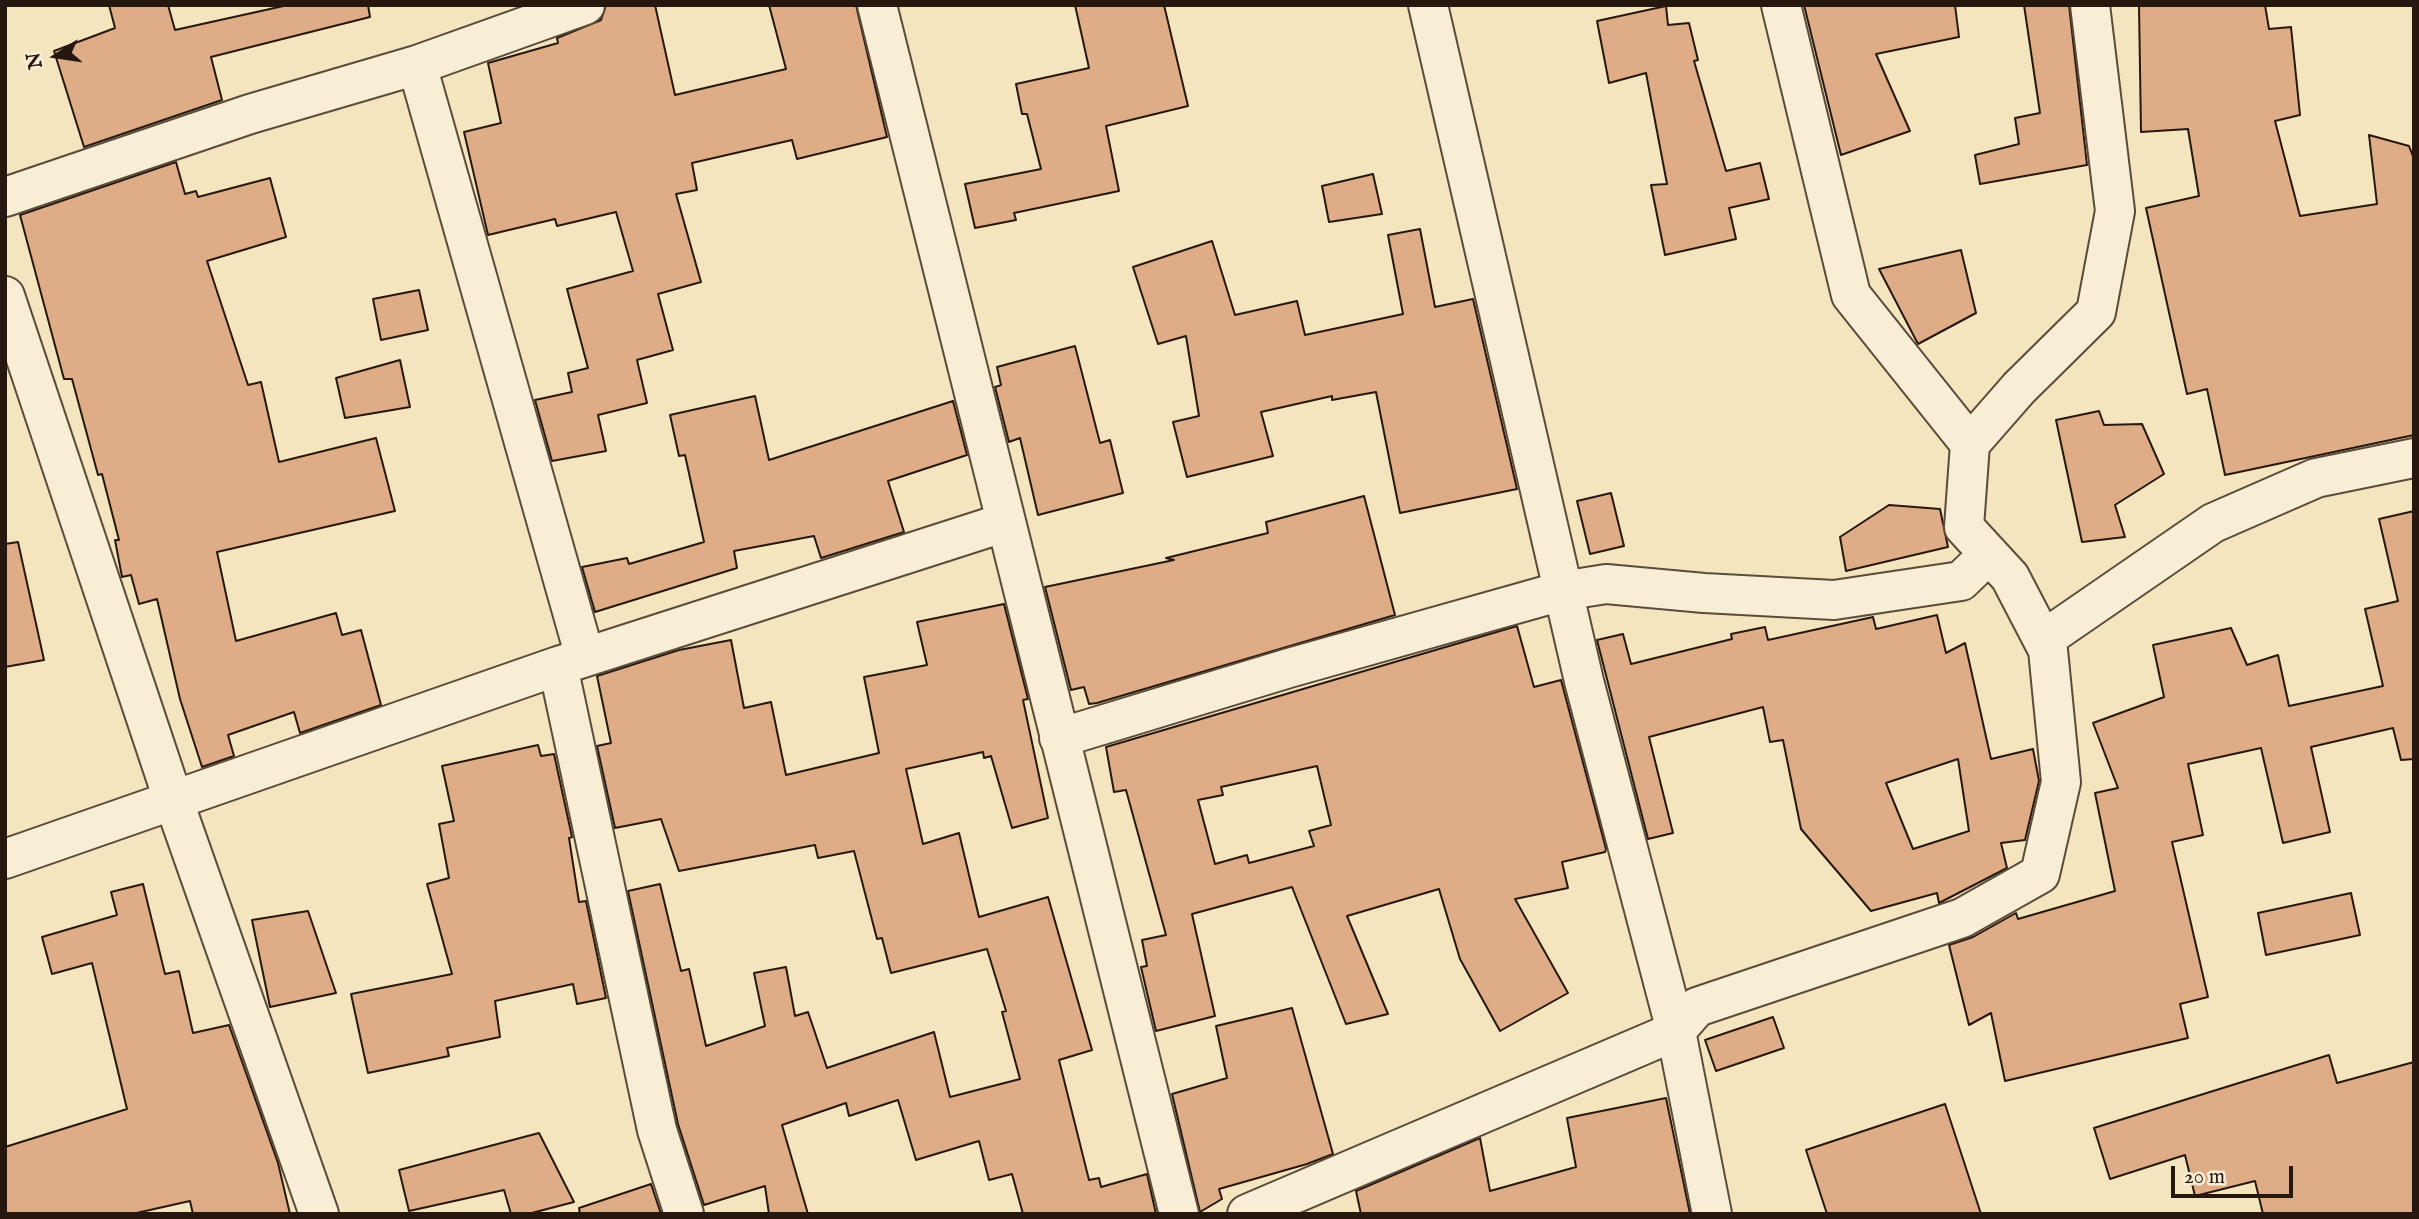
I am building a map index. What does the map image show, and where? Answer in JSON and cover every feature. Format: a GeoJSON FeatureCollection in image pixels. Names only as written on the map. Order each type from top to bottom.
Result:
{"type":"FeatureCollection","features":[{"type":"Feature","properties":{"kind":"street"},"geometry":{"type":"LineString","coordinates":[[5,197],[250,114],[417,65],[585,5]]}},
{"type":"Feature","properties":{"kind":"street"},"geometry":{"type":"LineString","coordinates":[[877,5],[1179,1214]]}},
{"type":"Feature","properties":{"kind":"street"},"geometry":{"type":"LineString","coordinates":[[1427,5],[1562,591],[1676,1031],[1712,1214]]}},
{"type":"Feature","properties":{"kind":"street"},"geometry":{"type":"LineString","coordinates":[[1781,5],[1851,295],[1970,444]]}},
{"type":"Feature","properties":{"kind":"street"},"geometry":{"type":"LineString","coordinates":[[1247,1214],[1676,1031],[1697,1007],[1962,918],[2040,874],[2061,782],[2048,650],[2010,577],[1964,527],[1970,444],[2019,388],[2096,312],[2115,211],[2090,5]]}},
{"type":"Feature","properties":{"kind":"street"},"geometry":{"type":"LineString","coordinates":[[417,65],[572,661],[657,1130],[684,1214]]}},
{"type":"Feature","properties":{"kind":"street"},"geometry":{"type":"LineString","coordinates":[[5,296],[174,802],[319,1214]]}},
{"type":"Feature","properties":{"kind":"street"},"geometry":{"type":"LineString","coordinates":[[2043,640],[2213,523],[2316,478],[2414,458]]}},
{"type":"Feature","properties":{"kind":"street"},"geometry":{"type":"LineString","coordinates":[[5,859],[572,661],[1006,522]]}},
{"type":"Feature","properties":{"kind":"street"},"geometry":{"type":"LineString","coordinates":[[1059,738],[1351,649],[1562,591],[1606,584],[1704,593],[1834,600],[1961,581],[1989,554]]}},
{"type":"Feature","properties":{"kind":"building"},"geometry":{"type":"Polygon","coordinates":[[[109,5],[168,5],[175,30],[288,5],[368,5],[370,17],[211,57],[222,100],[84,147],[54,51],[115,28],[109,5]]]}},
{"type":"Feature","properties":{"kind":"building"},"geometry":{"type":"Polygon","coordinates":[[[606,5],[655,5],[675,95],[786,69],[769,5],[856,5],[887,137],[797,159],[792,140],[692,163],[697,190],[676,194],[701,282],[658,294],[673,350],[637,360],[647,403],[598,415],[606,451],[552,461],[535,400],[572,392],[568,373],[588,368],[567,289],[633,271],[616,212],[557,226],[555,219],[488,235],[464,132],[501,123],[488,63],[558,43],[557,38],[601,20],[606,5]]]}},
{"type":"Feature","properties":{"kind":"building"},"geometry":{"type":"Polygon","coordinates":[[[1075,5],[1164,5],[1188,106],[1106,126],[1119,191],[1014,213],[1016,220],[975,228],[965,184],[1041,169],[1027,114],[1022,114],[1016,84],[1089,68],[1075,5]]]}},
{"type":"Feature","properties":{"kind":"building"},"geometry":{"type":"Polygon","coordinates":[[[1804,5],[1955,5],[1959,37],[1876,54],[1910,131],[1841,155],[1804,5]]]}},
{"type":"Feature","properties":{"kind":"building"},"geometry":{"type":"Polygon","coordinates":[[[2024,5],[2069,5],[2087,165],[1980,184],[1975,155],[2019,144],[2015,118],[2040,113],[2024,5]]]}},
{"type":"Feature","properties":{"kind":"building"},"geometry":{"type":"Polygon","coordinates":[[[2139,5],[2265,5],[2269,29],[2291,27],[2300,115],[2275,121],[2300,216],[2377,204],[2369,135],[2409,146],[2414,159],[2414,435],[2225,475],[2207,389],[2187,394],[2146,208],[2199,196],[2188,129],[2141,132],[2139,5]]]}},
{"type":"Feature","properties":{"kind":"building"},"geometry":{"type":"Polygon","coordinates":[[[1666,6],[1668,25],[1689,23],[1698,60],[1694,61],[1726,171],[1760,163],[1769,199],[1729,208],[1736,239],[1665,255],[1651,185],[1667,184],[1646,73],[1609,83],[1597,21],[1666,6]]]}},
{"type":"Feature","properties":{"kind":"building"},"geometry":{"type":"Polygon","coordinates":[[[176,162],[185,194],[196,191],[198,197],[270,178],[286,237],[207,261],[248,385],[261,382],[279,462],[376,438],[395,511],[217,552],[236,641],[336,613],[342,635],[361,630],[381,705],[300,733],[294,712],[228,735],[234,756],[202,767],[180,699],[157,599],[139,604],[131,575],[122,577],[115,540],[119,540],[102,474],[98,475],[72,379],[64,379],[20,215],[176,162]]]}},
{"type":"Feature","properties":{"kind":"building"},"geometry":{"type":"Polygon","coordinates":[[[1373,174],[1382,214],[1329,222],[1322,186],[1373,174]]]}},
{"type":"Feature","properties":{"kind":"building"},"geometry":{"type":"Polygon","coordinates":[[[1420,229],[1435,307],[1473,299],[1517,489],[1400,513],[1376,392],[1332,400],[1332,396],[1261,412],[1273,456],[1187,477],[1173,422],[1199,416],[1186,336],[1158,344],[1133,267],[1212,241],[1235,315],[1297,301],[1305,335],[1403,314],[1388,235],[1420,229]]]}},
{"type":"Feature","properties":{"kind":"building"},"geometry":{"type":"Polygon","coordinates":[[[1961,250],[1976,313],[1918,344],[1879,269],[1961,250]]]}},
{"type":"Feature","properties":{"kind":"building"},"geometry":{"type":"Polygon","coordinates":[[[419,290],[428,330],[381,340],[373,299],[419,290]]]}},
{"type":"Feature","properties":{"kind":"building"},"geometry":{"type":"Polygon","coordinates":[[[1075,346],[1100,443],[1110,440],[1123,493],[1038,515],[1020,438],[1009,442],[995,387],[1001,385],[997,367],[1075,346]]]}},
{"type":"Feature","properties":{"kind":"building"},"geometry":{"type":"Polygon","coordinates":[[[400,360],[410,407],[345,418],[336,378],[400,360]]]}},
{"type":"Feature","properties":{"kind":"building"},"geometry":{"type":"Polygon","coordinates":[[[755,396],[769,460],[953,401],[967,455],[888,481],[904,532],[821,558],[814,536],[734,551],[737,568],[595,612],[582,567],[627,558],[629,564],[704,542],[685,455],[679,456],[670,415],[755,396]]]}},
{"type":"Feature","properties":{"kind":"building"},"geometry":{"type":"Polygon","coordinates":[[[2099,411],[2104,425],[2142,424],[2164,474],[2115,505],[2125,537],[2082,542],[2056,420],[2099,411]]]}},
{"type":"Feature","properties":{"kind":"building"},"geometry":{"type":"Polygon","coordinates":[[[1611,493],[1624,546],[1590,554],[1577,501],[1611,493]]]}},
{"type":"Feature","properties":{"kind":"building"},"geometry":{"type":"Polygon","coordinates":[[[1364,496],[1395,615],[1097,703],[1089,704],[1084,687],[1071,690],[1045,587],[1174,560],[1166,558],[1268,533],[1266,522],[1364,496]]]}},
{"type":"Feature","properties":{"kind":"building"},"geometry":{"type":"Polygon","coordinates":[[[1889,505],[1940,509],[1948,547],[1846,571],[1840,537],[1889,505]]]}},
{"type":"Feature","properties":{"kind":"building"},"geometry":{"type":"Polygon","coordinates":[[[2414,511],[2414,759],[2401,760],[2393,728],[2311,747],[2330,832],[2283,843],[2261,748],[2188,764],[2203,835],[2172,842],[2208,997],[2180,1004],[2188,1038],[2005,1081],[1991,1013],[1969,1025],[1949,945],[1973,937],[2016,913],[2018,919],[2115,891],[2095,793],[2118,788],[2093,723],[2164,697],[2153,645],[2231,628],[2247,665],[2278,655],[2289,706],[2383,686],[2365,609],[2398,601],[2379,519],[2414,511]]]}},
{"type":"Feature","properties":{"kind":"building"},"geometry":{"type":"Polygon","coordinates":[[[18,542],[44,660],[5,667],[5,544],[18,542]]]}},
{"type":"Feature","properties":{"kind":"building"},"geometry":{"type":"Polygon","coordinates":[[[1004,604],[1028,699],[1023,700],[1048,818],[1012,828],[991,756],[984,758],[983,752],[906,769],[923,844],[959,833],[979,917],[1048,897],[1092,1050],[1059,1060],[1089,1180],[1099,1178],[1101,1187],[1147,1174],[1156,1214],[1023,1214],[1012,1174],[989,1180],[979,1141],[916,1160],[898,1100],[849,1116],[846,1103],[782,1125],[808,1214],[769,1214],[765,1186],[704,1205],[678,1124],[628,891],[660,884],[681,971],[689,969],[706,1046],[765,1026],[754,973],[786,967],[795,1016],[808,1012],[827,1068],[934,1032],[950,1097],[1020,1079],[1002,1012],[1006,1011],[987,949],[891,973],[882,938],[877,939],[854,851],[818,858],[815,845],[679,871],[661,819],[615,828],[597,746],[611,743],[597,676],[679,650],[731,640],[744,708],[771,702],[786,775],[879,753],[864,677],[927,665],[917,622],[1004,604]]]}},
{"type":"Feature","properties":{"kind":"building"},"geometry":{"type":"Polygon","coordinates":[[[1937,615],[1946,653],[1965,643],[1991,759],[2033,749],[2039,781],[2025,840],[2001,843],[2007,868],[1939,903],[1937,893],[1871,911],[1801,829],[1783,740],[1770,742],[1763,707],[1649,737],[1673,833],[1648,839],[1597,640],[1623,634],[1631,664],[1732,639],[1731,634],[1765,627],[1768,640],[1873,617],[1876,629],[1937,615]],[[1958,759],[1886,783],[1913,849],[1969,831],[1958,759]]]}},
{"type":"Feature","properties":{"kind":"building"},"geometry":{"type":"Polygon","coordinates":[[[1517,626],[1534,687],[1561,680],[1606,849],[1605,852],[1562,862],[1568,888],[1515,899],[1568,993],[1500,1031],[1460,959],[1439,889],[1347,916],[1388,1014],[1346,1024],[1292,887],[1192,914],[1215,1016],[1156,1031],[1141,967],[1147,966],[1142,940],[1166,935],[1126,790],[1114,792],[1106,747],[1517,626]],[[1317,766],[1221,787],[1223,795],[1198,800],[1215,864],[1247,855],[1249,863],[1314,846],[1309,831],[1331,825],[1317,766]]]}},
{"type":"Feature","properties":{"kind":"building"},"geometry":{"type":"Polygon","coordinates":[[[538,745],[541,756],[554,754],[572,837],[569,838],[579,902],[586,901],[606,998],[577,1004],[573,984],[495,1001],[500,1037],[447,1048],[449,1056],[368,1073],[351,994],[452,974],[427,884],[449,878],[439,824],[454,821],[442,766],[538,745]]]}},
{"type":"Feature","properties":{"kind":"building"},"geometry":{"type":"Polygon","coordinates":[[[143,884],[165,974],[179,971],[193,1033],[229,1025],[278,1163],[290,1214],[193,1214],[190,1201],[132,1214],[5,1214],[5,1147],[127,1109],[92,963],[52,974],[42,937],[117,915],[111,892],[143,884]]]}},
{"type":"Feature","properties":{"kind":"building"},"geometry":{"type":"Polygon","coordinates":[[[2351,893],[2360,935],[2266,955],[2258,913],[2351,893]]]}},
{"type":"Feature","properties":{"kind":"building"},"geometry":{"type":"Polygon","coordinates":[[[308,911],[336,993],[270,1007],[252,920],[308,911]]]}},
{"type":"Feature","properties":{"kind":"building"},"geometry":{"type":"Polygon","coordinates":[[[1292,1008],[1333,1154],[1219,1189],[1222,1199],[1200,1212],[1172,1094],[1227,1078],[1216,1026],[1292,1008]]]}},
{"type":"Feature","properties":{"kind":"building"},"geometry":{"type":"Polygon","coordinates":[[[1773,1017],[1784,1048],[1716,1071],[1705,1040],[1773,1017]]]}},
{"type":"Feature","properties":{"kind":"building"},"geometry":{"type":"Polygon","coordinates":[[[2329,1055],[2337,1083],[2414,1062],[2414,1214],[2263,1214],[2255,1181],[2195,1196],[2185,1155],[2110,1179],[2094,1128],[2329,1055]]]}},
{"type":"Feature","properties":{"kind":"building"},"geometry":{"type":"Polygon","coordinates":[[[1666,1098],[1690,1214],[1361,1214],[1356,1191],[1480,1138],[1490,1191],[1576,1167],[1567,1118],[1666,1098]]]}},
{"type":"Feature","properties":{"kind":"building"},"geometry":{"type":"Polygon","coordinates":[[[1945,1104],[1981,1214],[1827,1214],[1806,1150],[1945,1104]]]}},
{"type":"Feature","properties":{"kind":"building"},"geometry":{"type":"Polygon","coordinates":[[[539,1133],[574,1202],[528,1214],[511,1214],[504,1190],[409,1211],[399,1170],[539,1133]]]}},
{"type":"Feature","properties":{"kind":"building"},"geometry":{"type":"Polygon","coordinates":[[[651,1184],[661,1214],[580,1214],[579,1208],[651,1184]]]}}]}
